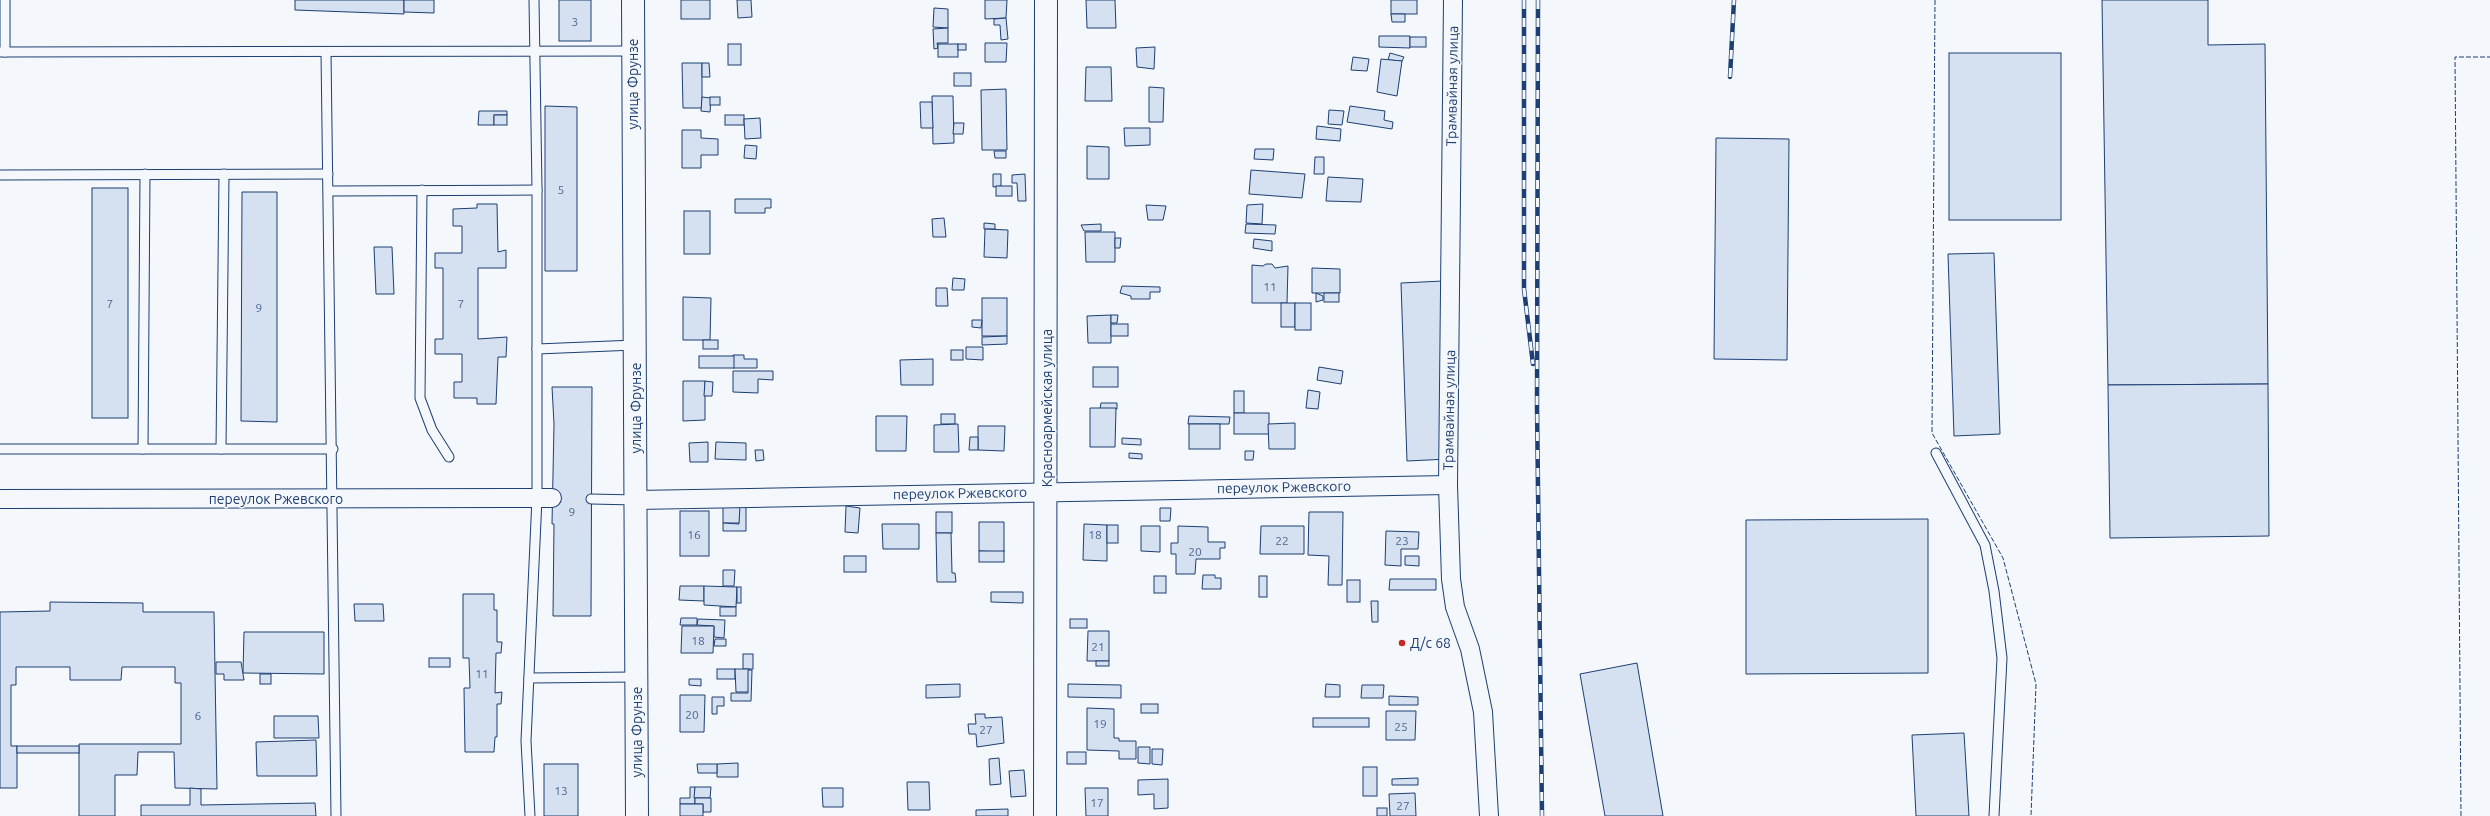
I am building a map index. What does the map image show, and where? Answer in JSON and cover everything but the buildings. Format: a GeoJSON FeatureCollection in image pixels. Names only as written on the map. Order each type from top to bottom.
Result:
{"type":"FeatureCollection","features":[{"type":"Feature","properties":{"kind":"street","name":"улица Фрунзе"},"geometry":{"type":"LineString","coordinates":[[633,0],[638,677],[637,816]]}},
{"type":"Feature","properties":{"kind":"street","name":"Красноармейская улица"},"geometry":{"type":"LineString","coordinates":[[1045,816],[1047,491],[1046,0]]}},
{"type":"Feature","properties":{"kind":"street","name":"Трамвайная улица"},"geometry":{"type":"LineString","coordinates":[[1453,0],[1448,485],[1451,579],[1455,607],[1470,649],[1483,712],[1489,816]]}},
{"type":"Feature","properties":{"kind":"street","name":"переулок Ржевского"},"geometry":{"type":"LineString","coordinates":[[636,500],[1047,491],[1448,485]]}},
{"type":"Feature","properties":{"kind":"street","name":"переулок Ржевского"},"geometry":{"type":"LineString","coordinates":[[0,500],[545,498]]}},
{"type":"Feature","properties":{"kind":"lane"},"geometry":{"type":"LineString","coordinates":[[5,0],[3,52],[633,51]]}},
{"type":"Feature","properties":{"kind":"lane"},"geometry":{"type":"LineString","coordinates":[[530,816],[526,741],[529,678],[545,498],[537,349],[537,190],[534,0]]}},
{"type":"Feature","properties":{"kind":"lane"},"geometry":{"type":"LineString","coordinates":[[326,52],[333,449],[331,499],[336,816]]}},
{"type":"Feature","properties":{"kind":"lane"},"geometry":{"type":"LineString","coordinates":[[143,449],[145,174]]}},
{"type":"Feature","properties":{"kind":"lane"},"geometry":{"type":"LineString","coordinates":[[221,449],[224,174]]}},
{"type":"Feature","properties":{"kind":"lane"},"geometry":{"type":"LineString","coordinates":[[0,175],[328,174]]}},
{"type":"Feature","properties":{"kind":"lane"},"geometry":{"type":"LineString","coordinates":[[422,190],[420,398],[432,430],[449,457]]}},
{"type":"Feature","properties":{"kind":"lane"},"geometry":{"type":"LineString","coordinates":[[329,191],[537,190]]}},
{"type":"Feature","properties":{"kind":"lane"},"geometry":{"type":"LineString","coordinates":[[537,349],[635,345]]}},
{"type":"Feature","properties":{"kind":"lane"},"geometry":{"type":"LineString","coordinates":[[0,449],[333,449]]}},
{"type":"Feature","properties":{"kind":"lane"},"geometry":{"type":"LineString","coordinates":[[1936,453],[1985,545],[1994,591],[2002,658],[1994,816]]}},
{"type":"Feature","properties":{"kind":"lane","name":"переулок Ржевского"},"geometry":{"type":"LineString","coordinates":[[592,499],[636,500]]}},
{"type":"Feature","properties":{"kind":"lane"},"geometry":{"type":"LineString","coordinates":[[529,678],[638,677]]}},
{"type":"Feature","properties":{"kind":"railway"},"geometry":{"type":"LineString","coordinates":[[1524,0],[1524,289],[1533,364]]}},
{"type":"Feature","properties":{"kind":"railway"},"geometry":{"type":"LineString","coordinates":[[1538,0],[1537,406],[1542,816]]}},
{"type":"Feature","properties":{"kind":"railway"},"geometry":{"type":"LineString","coordinates":[[1730,77],[1734,0]]}},
{"type":"Feature","properties":{"kind":"fence"},"geometry":{"type":"LineString","coordinates":[[1935,0],[1932,433],[2003,558],[2036,684],[2031,816]]}},
{"type":"Feature","properties":{"kind":"fence"},"geometry":{"type":"LineString","coordinates":[[2461,816],[2455,57],[2490,57]]}},
{"type":"Feature","properties":{"kind":"place","name":"Д/с 68"},"geometry":{"type":"Point","coordinates":[1402,643]}}]}
